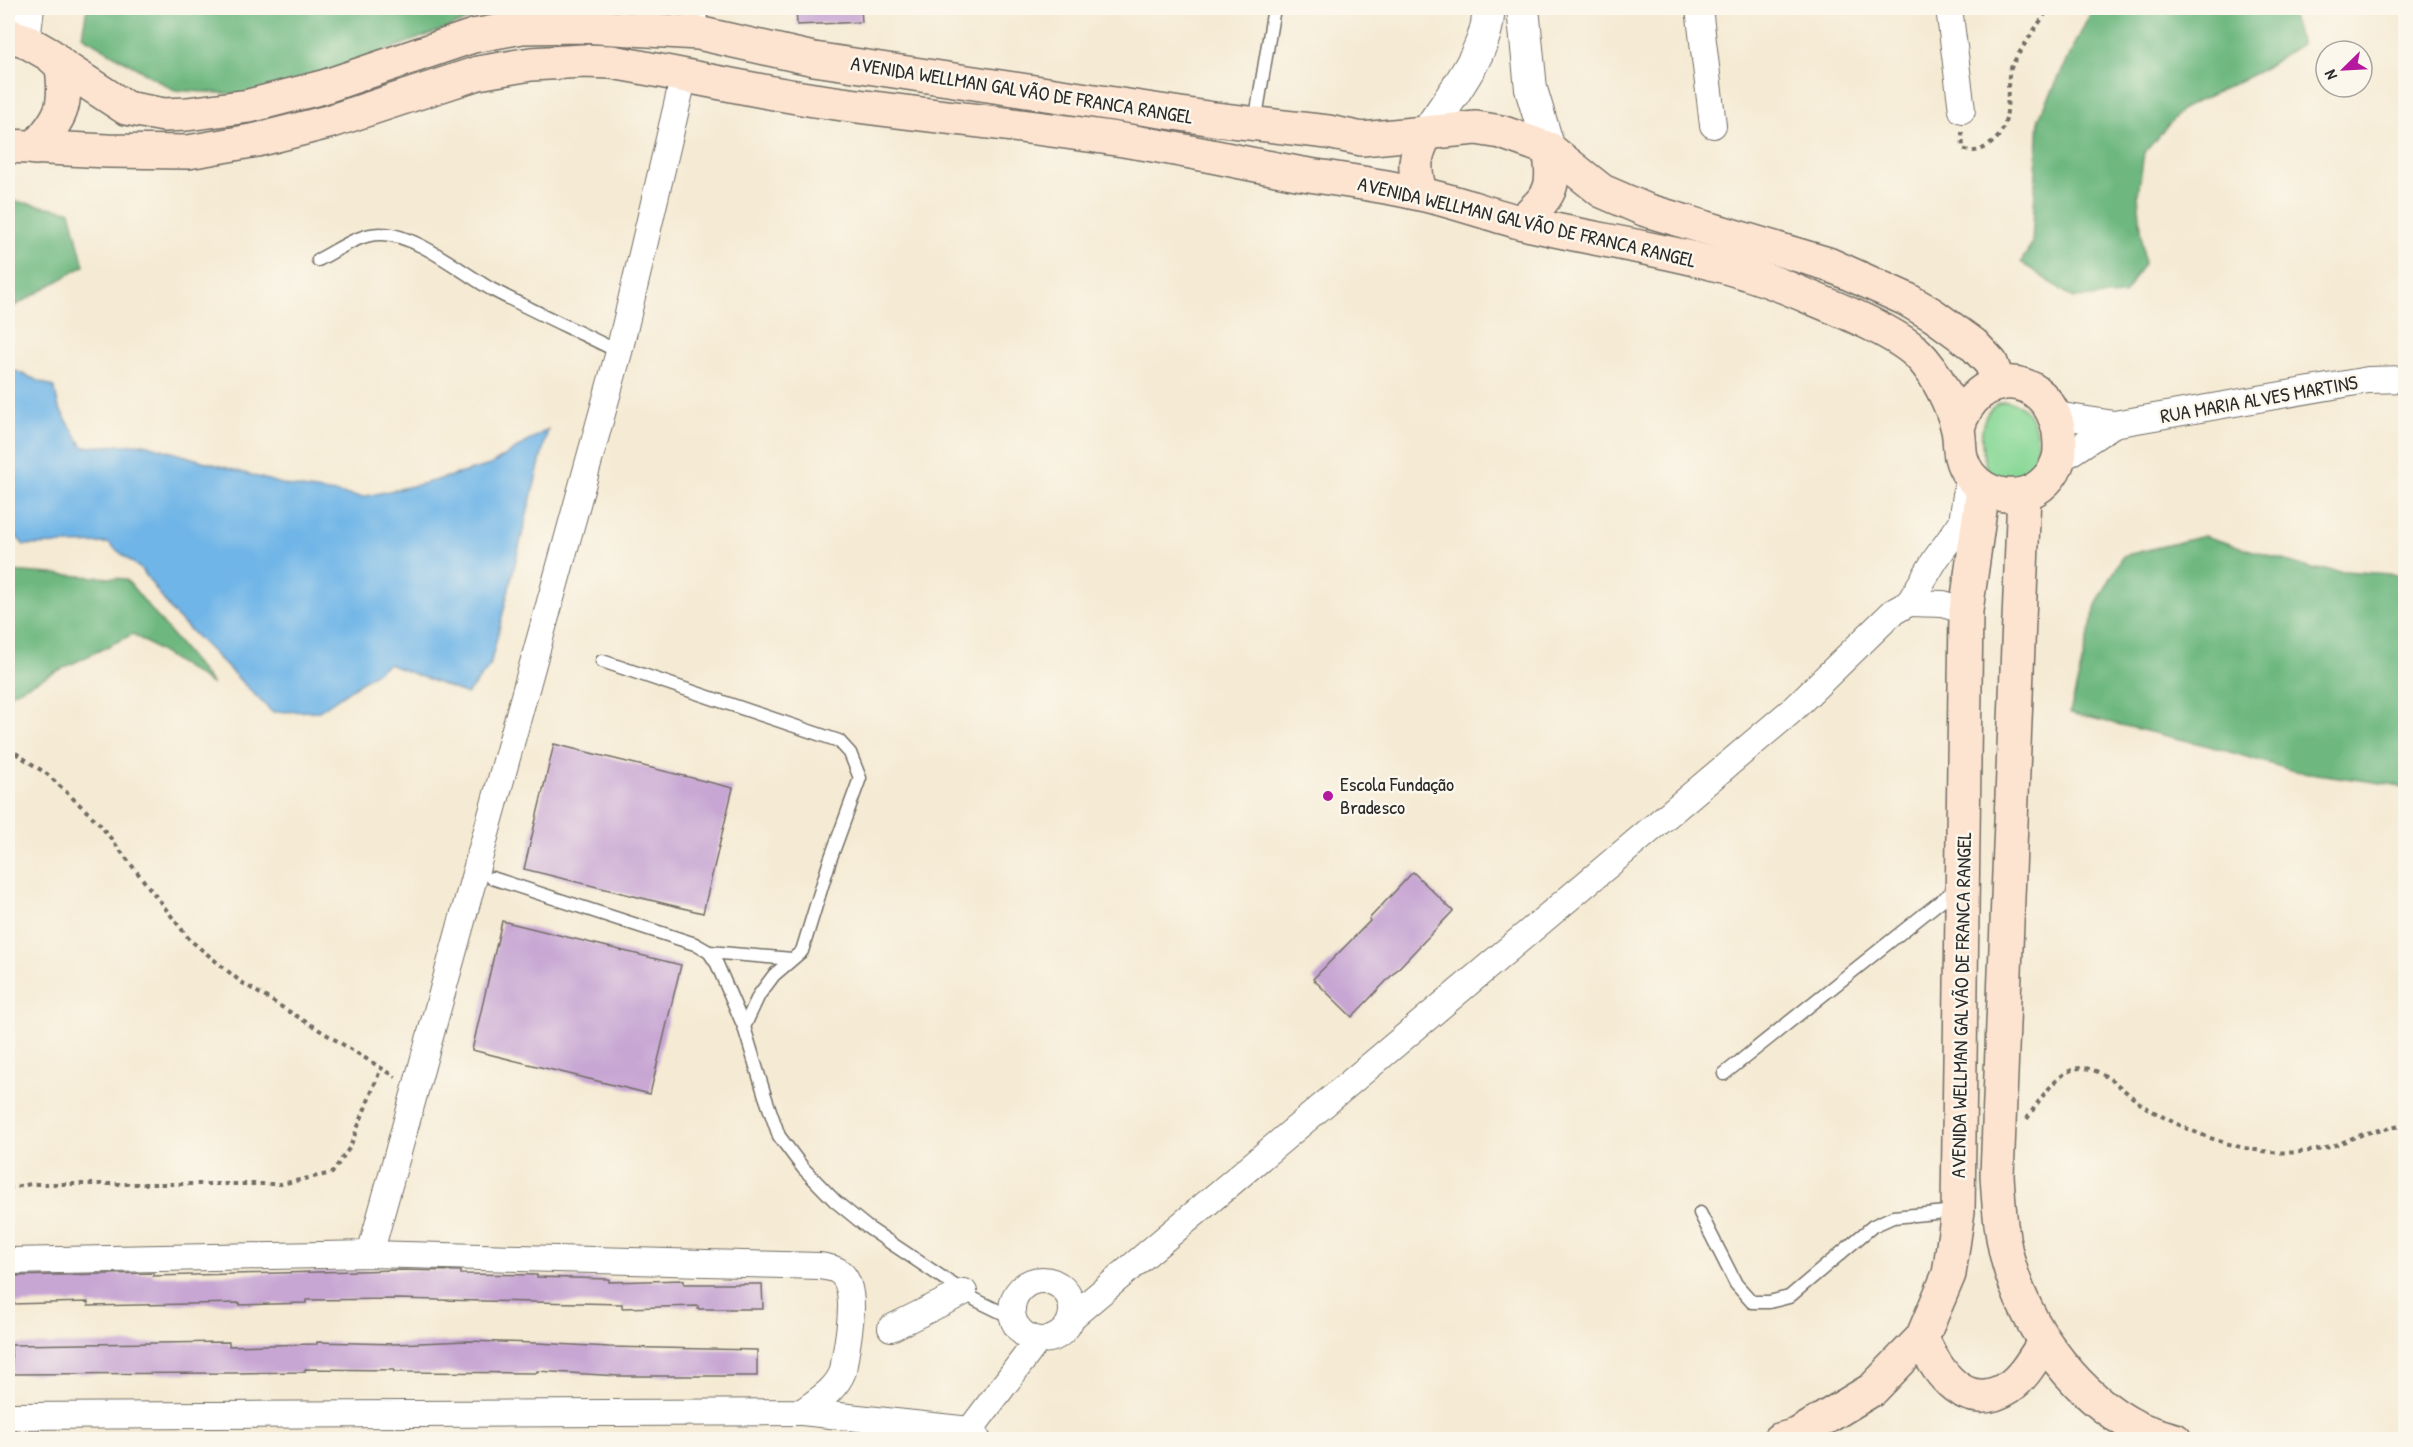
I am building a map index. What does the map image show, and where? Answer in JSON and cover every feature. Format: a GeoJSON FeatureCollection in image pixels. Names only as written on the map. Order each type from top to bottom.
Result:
{"type":"FeatureCollection","features":[{"type":"Feature","properties":{"kind":"main road","name":"AVENIDA WELLMAN GALVÃO DE FRANCA RANGEL"},"geometry":{"type":"LineString","coordinates":[[16,38],[50,55],[62,66],[126,108],[164,115],[249,106],[323,87],[473,36],[522,27],[618,26],[700,20],[814,59],[1255,124],[1328,132],[1362,139],[1476,128],[1501,132],[1549,148],[1602,191],[1646,210],[1827,264],[1906,299],[1973,344],[1991,363],[1999,384]]}},
{"type":"Feature","properties":{"kind":"main road","name":"AVENIDA WELLMAN GALVÃO DE FRANCA RANGEL"},"geometry":{"type":"LineString","coordinates":[[21,147],[188,152],[257,140],[332,121],[478,73],[531,64],[612,62],[812,99],[1124,140],[1420,194],[1521,222],[1724,266],[1771,281],[1822,303],[1886,333],[1913,349],[1932,369],[1958,428]]}},
{"type":"Feature","properties":{"kind":"main road"},"geometry":{"type":"LineString","coordinates":[[21,147],[58,118],[64,106],[62,66]]}},
{"type":"Feature","properties":{"kind":"main road"},"geometry":{"type":"LineString","coordinates":[[1420,194],[1415,163],[1418,150],[1426,134]]}},
{"type":"Feature","properties":{"kind":"main road"},"geometry":{"type":"LineString","coordinates":[[1521,222],[1549,194],[1553,171],[1549,148]]}},
{"type":"Feature","properties":{"kind":"main road"},"geometry":{"type":"LineString","coordinates":[[1999,384],[2017,384],[2033,389],[2047,400],[2056,415],[2061,444],[2058,461],[2050,476],[2037,488],[2024,494],[2005,496],[1975,480],[1961,455],[1958,428],[1962,412],[1971,399],[1984,389],[1999,384]]}},
{"type":"Feature","properties":{"kind":"main road","name":"AVENIDA WELLMAN GALVÃO DE FRANCA RANGEL"},"geometry":{"type":"LineString","coordinates":[[1779,1440],[1797,1435],[1873,1389],[1922,1338],[1949,1274],[1958,1211],[1966,611],[1975,480]]}},
{"type":"Feature","properties":{"kind":"main road","name":"AVENIDA WELLMAN GALVÃO DE FRANCA RANGEL"},"geometry":{"type":"LineString","coordinates":[[2024,494],[1997,1175],[2000,1222],[2012,1275],[2043,1343],[2095,1399],[2137,1427],[2175,1440]]}},
{"type":"Feature","properties":{"kind":"main road"},"geometry":{"type":"LineString","coordinates":[[1922,1338],[1943,1377],[1957,1389],[1976,1396],[1994,1394],[2010,1387],[2022,1375],[2043,1343]]}},
{"type":"Feature","properties":{"kind":"street"},"geometry":{"type":"LineString","coordinates":[[16,38],[28,8]]}},
{"type":"Feature","properties":{"kind":"street"},"geometry":{"type":"LineString","coordinates":[[1426,134],[1480,51],[1489,19],[1488,8]]}},
{"type":"Feature","properties":{"kind":"street"},"geometry":{"type":"LineString","coordinates":[[1523,8],[1531,89],[1549,148]]}},
{"type":"Feature","properties":{"kind":"street"},"geometry":{"type":"LineString","coordinates":[[1699,8],[1713,125]]}},
{"type":"Feature","properties":{"kind":"street"},"geometry":{"type":"LineString","coordinates":[[1949,8],[1962,110]]}},
{"type":"Feature","properties":{"kind":"street"},"geometry":{"type":"LineString","coordinates":[[370,1254],[619,352],[684,75]]}},
{"type":"Feature","properties":{"kind":"street","name":"RUA MARIA ALVES MARTINS"},"geometry":{"type":"LineString","coordinates":[[2056,415],[2114,424],[2368,380],[2406,379]]}},
{"type":"Feature","properties":{"kind":"street","name":"RUA MARIA ALVES MARTINS"},"geometry":{"type":"LineString","coordinates":[[2058,461],[2114,424]]}},
{"type":"Feature","properties":{"kind":"street"},"geometry":{"type":"LineString","coordinates":[[1072,1317],[1781,719],[1893,612],[1909,603],[1962,522],[1967,496],[1975,480]]}},
{"type":"Feature","properties":{"kind":"street"},"geometry":{"type":"LineString","coordinates":[[1909,603],[1943,604],[1966,611]]}},
{"type":"Feature","properties":{"kind":"street"},"geometry":{"type":"LineString","coordinates":[[8,1261],[370,1254],[820,1266],[837,1269],[848,1280],[852,1296],[843,1371],[832,1388],[802,1412]]}},
{"type":"Feature","properties":{"kind":"street"},"geometry":{"type":"LineString","coordinates":[[1052,1281],[1061,1286],[1069,1296],[1072,1317],[1062,1334],[1052,1339],[1038,1340],[1028,1337],[1017,1327],[1012,1307],[1022,1288],[1031,1282],[1052,1281]]}},
{"type":"Feature","properties":{"kind":"street"},"geometry":{"type":"LineString","coordinates":[[891,1328],[964,1292]]}},
{"type":"Feature","properties":{"kind":"street"},"geometry":{"type":"LineString","coordinates":[[8,1416],[802,1412],[905,1432],[974,1435],[1038,1340]]}},
{"type":"Feature","properties":{"kind":"lane"},"geometry":{"type":"LineString","coordinates":[[1255,124],[1274,8]]}},
{"type":"Feature","properties":{"kind":"lane"},"geometry":{"type":"LineString","coordinates":[[318,260],[354,241],[380,233],[401,237],[442,258],[490,288],[619,352]]}},
{"type":"Feature","properties":{"kind":"lane"},"geometry":{"type":"LineString","coordinates":[[602,661],[839,741],[850,753],[860,778],[830,860],[802,951],[774,975],[759,995],[744,1027]]}},
{"type":"Feature","properties":{"kind":"lane"},"geometry":{"type":"LineString","coordinates":[[492,878],[695,944],[709,952],[792,959]]}},
{"type":"Feature","properties":{"kind":"lane"},"geometry":{"type":"LineString","coordinates":[[1724,1074],[1963,883]]}},
{"type":"Feature","properties":{"kind":"lane"},"geometry":{"type":"LineString","coordinates":[[709,952],[734,999],[779,1136],[803,1168],[835,1201],[867,1227],[976,1300],[1013,1318]]}},
{"type":"Feature","properties":{"kind":"lane"},"geometry":{"type":"LineString","coordinates":[[1700,1213],[1736,1284],[1752,1302],[1769,1302],[1789,1297],[1873,1226],[1893,1217],[1958,1211]]}},
{"type":"Feature","properties":{"kind":"path"},"geometry":{"type":"LineString","coordinates":[[1962,110],[1963,149],[1971,152],[1982,150],[1994,142],[2007,119],[2010,70],[2049,8]]}},
{"type":"Feature","properties":{"kind":"path"},"geometry":{"type":"LineString","coordinates":[[8,748],[47,774],[98,822],[190,940],[241,982],[416,1090]]}},
{"type":"Feature","properties":{"kind":"path"},"geometry":{"type":"LineString","coordinates":[[8,1188],[31,1184],[281,1184],[332,1173],[350,1147],[381,1068]]}},
{"type":"Feature","properties":{"kind":"path"},"geometry":{"type":"LineString","coordinates":[[2025,1123],[2045,1093],[2064,1073],[2081,1068],[2105,1076],[2136,1102],[2171,1122],[2208,1138],[2246,1149],[2286,1153],[2326,1148],[2364,1134],[2406,1125]]}},
{"type":"Feature","properties":{"kind":"green space"},"geometry":{"type":"Polygon","coordinates":[[[87,8],[500,8],[265,96],[174,90],[82,36],[87,8]]]}},
{"type":"Feature","properties":{"kind":"green space"},"geometry":{"type":"Polygon","coordinates":[[[2093,8],[2289,8],[2301,44],[2260,71],[2182,109],[2144,153],[2138,194],[2144,263],[2124,295],[2073,298],[2021,262],[2032,244],[2039,118],[2093,8]]]}},
{"type":"Feature","properties":{"kind":"green space"},"geometry":{"type":"Polygon","coordinates":[[[8,200],[70,211],[84,266],[8,310],[8,200]]]}},
{"type":"Feature","properties":{"kind":"green space"},"geometry":{"type":"Polygon","coordinates":[[[2005,401],[2015,403],[2029,414],[2037,441],[2035,463],[2030,475],[2009,485],[1987,471],[1982,440],[1982,430],[1988,412],[2005,401]]]}},
{"type":"Feature","properties":{"kind":"green space"},"geometry":{"type":"Polygon","coordinates":[[[2204,536],[2313,569],[2405,575],[2405,790],[2396,785],[2295,771],[2209,746],[2070,713],[2096,605],[2123,556],[2204,536]]]}},
{"type":"Feature","properties":{"kind":"green space"},"geometry":{"type":"Polygon","coordinates":[[[8,571],[126,579],[213,685],[133,634],[10,694],[8,707],[8,571]]]}},
{"type":"Feature","properties":{"kind":"water"},"geometry":{"type":"Polygon","coordinates":[[[8,368],[54,387],[59,408],[83,447],[144,444],[289,486],[362,497],[426,483],[490,465],[548,429],[490,666],[467,694],[388,664],[319,711],[272,712],[173,613],[143,571],[108,543],[24,545],[8,527],[8,368]]]}},
{"type":"Feature","properties":{"kind":"building"},"geometry":{"type":"Polygon","coordinates":[[[796,8],[861,8],[862,22],[797,25],[796,8]]]}},
{"type":"Feature","properties":{"kind":"building"},"geometry":{"type":"Polygon","coordinates":[[[554,744],[733,788],[703,913],[524,869],[554,744]]]}},
{"type":"Feature","properties":{"kind":"building"},"geometry":{"type":"Polygon","coordinates":[[[1413,872],[1453,911],[1352,1017],[1313,979],[1370,921],[1369,919],[1413,872]]]}},
{"type":"Feature","properties":{"kind":"building"},"geometry":{"type":"Polygon","coordinates":[[[502,921],[681,965],[650,1094],[472,1050],[502,921]]]}},
{"type":"Feature","properties":{"kind":"building"},"geometry":{"type":"Polygon","coordinates":[[[397,1270],[609,1279],[609,1282],[684,1280],[684,1284],[762,1284],[763,1309],[698,1309],[698,1306],[622,1308],[622,1304],[397,1299],[306,1300],[306,1303],[240,1305],[240,1303],[88,1306],[88,1302],[11,1304],[10,1276],[153,1273],[153,1276],[397,1270]]]}},
{"type":"Feature","properties":{"kind":"building"},"geometry":{"type":"Polygon","coordinates":[[[468,1341],[757,1350],[757,1376],[619,1376],[537,1371],[537,1373],[394,1372],[394,1370],[305,1369],[305,1372],[12,1374],[11,1345],[229,1342],[229,1346],[317,1344],[317,1342],[395,1344],[468,1341]]]}},
{"type":"Feature","properties":{"kind":"place","name":"Escola Fundação Bradesco"},"geometry":{"type":"Point","coordinates":[1328,796]}}]}
